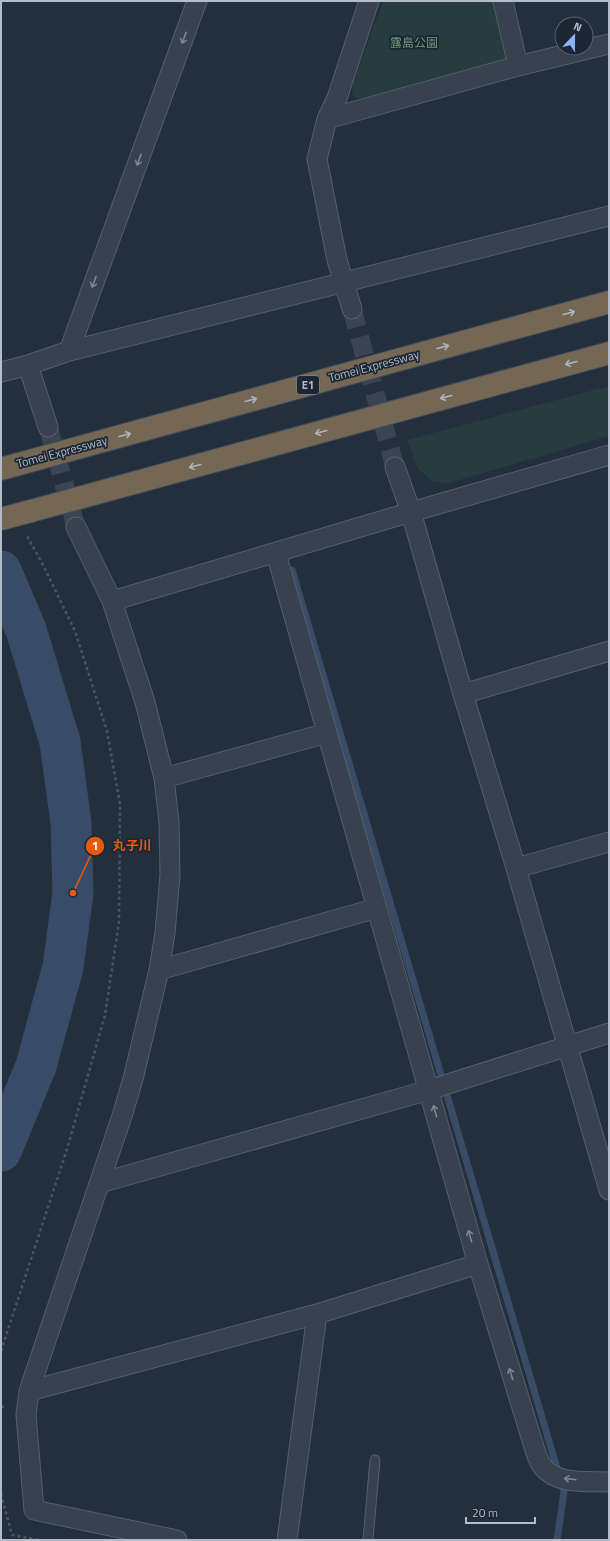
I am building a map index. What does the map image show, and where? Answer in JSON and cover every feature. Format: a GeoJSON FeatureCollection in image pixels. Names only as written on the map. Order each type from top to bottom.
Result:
{"type":"FeatureCollection","features":[{"type":"Feature","properties":{"kind":"highway","name":"Tomei Expressway"},"geometry":{"type":"LineString","coordinates":[[4,468],[609,302]]}},
{"type":"Feature","properties":{"kind":"highway"},"geometry":{"type":"LineString","coordinates":[[1,519],[28,521],[609,353]]}},
{"type":"Feature","properties":{"kind":"street"},"geometry":{"type":"LineString","coordinates":[[69,351],[197,1]]}},
{"type":"Feature","properties":{"kind":"street"},"geometry":{"type":"LineString","coordinates":[[352,309],[337,260],[318,159],[327,119],[336,98],[369,1]]}},
{"type":"Feature","properties":{"kind":"street"},"geometry":{"type":"LineString","coordinates":[[503,1],[518,66]]}},
{"type":"Feature","properties":{"kind":"street"},"geometry":{"type":"LineString","coordinates":[[327,119],[518,66],[609,44]]}},
{"type":"Feature","properties":{"kind":"street"},"geometry":{"type":"LineString","coordinates":[[1,372],[28,365],[69,351],[609,216]]}},
{"type":"Feature","properties":{"kind":"street"},"geometry":{"type":"LineString","coordinates":[[28,365],[48,427]]}},
{"type":"Feature","properties":{"kind":"street"},"geometry":{"type":"LineString","coordinates":[[112,601],[609,455]]}},
{"type":"Feature","properties":{"kind":"street"},"geometry":{"type":"LineString","coordinates":[[395,467],[411,512],[609,1190]]}},
{"type":"Feature","properties":{"kind":"street"},"geometry":{"type":"LineString","coordinates":[[76,527],[112,601],[145,702],[164,778],[169,822],[170,875],[165,933],[159,970],[133,1079],[100,1183],[30,1391],[26,1415],[34,1510],[177,1540]]}},
{"type":"Feature","properties":{"kind":"street"},"geometry":{"type":"LineString","coordinates":[[276,553],[478,1264],[534,1450],[542,1467],[552,1475],[567,1480],[609,1482]]}},
{"type":"Feature","properties":{"kind":"street"},"geometry":{"type":"LineString","coordinates":[[463,694],[609,651]]}},
{"type":"Feature","properties":{"kind":"street"},"geometry":{"type":"LineString","coordinates":[[164,778],[327,733]]}},
{"type":"Feature","properties":{"kind":"street"},"geometry":{"type":"LineString","coordinates":[[516,868],[609,842]]}},
{"type":"Feature","properties":{"kind":"street"},"geometry":{"type":"LineString","coordinates":[[159,970],[378,908]]}},
{"type":"Feature","properties":{"kind":"street"},"geometry":{"type":"LineString","coordinates":[[100,1183],[429,1090],[567,1045],[609,1033]]}},
{"type":"Feature","properties":{"kind":"street"},"geometry":{"type":"LineString","coordinates":[[30,1391],[317,1314],[478,1264]]}},
{"type":"Feature","properties":{"kind":"street"},"geometry":{"type":"LineString","coordinates":[[287,1540],[317,1314]]}},
{"type":"Feature","properties":{"kind":"lane"},"geometry":{"type":"LineString","coordinates":[[368,1540],[375,1460]]}},
{"type":"Feature","properties":{"kind":"path"},"geometry":{"type":"LineString","coordinates":[[1,1351],[68,1146],[105,1015],[119,922],[120,804],[107,731],[75,631],[42,563],[28,521]]}},
{"type":"Feature","properties":{"kind":"path"},"geometry":{"type":"LineString","coordinates":[[1,1494],[12,1535],[40,1540]]}},
{"type":"Feature","properties":{"kind":"green space","name":"露島公園"},"geometry":{"type":"Polygon","coordinates":[[[383,1],[494,1],[510,61],[367,99],[357,98],[352,94],[353,84],[383,1]]]}},
{"type":"Feature","properties":{"kind":"green space"},"geometry":{"type":"Polygon","coordinates":[[[609,386],[609,436],[449,483],[432,481],[418,469],[407,440],[609,386]]]}},
{"type":"Feature","properties":{"kind":"waterway"},"geometry":{"type":"LineString","coordinates":[[292,570],[564,1492],[557,1540]]}},
{"type":"Feature","properties":{"kind":"waterway"},"geometry":{"type":"LineString","coordinates":[[1,571],[26,630],[60,742],[71,823],[73,893],[63,967],[36,1066],[1,1151]]}},
{"type":"Feature","properties":{"kind":"tunnel"},"geometry":{"type":"LineString","coordinates":[[352,309],[395,467]]}},
{"type":"Feature","properties":{"kind":"tunnel"},"geometry":{"type":"LineString","coordinates":[[48,427],[76,527]]}},
{"type":"Feature","properties":{"kind":"place","name":"丸子川"},"geometry":{"type":"Point","coordinates":[73,893]}}]}
